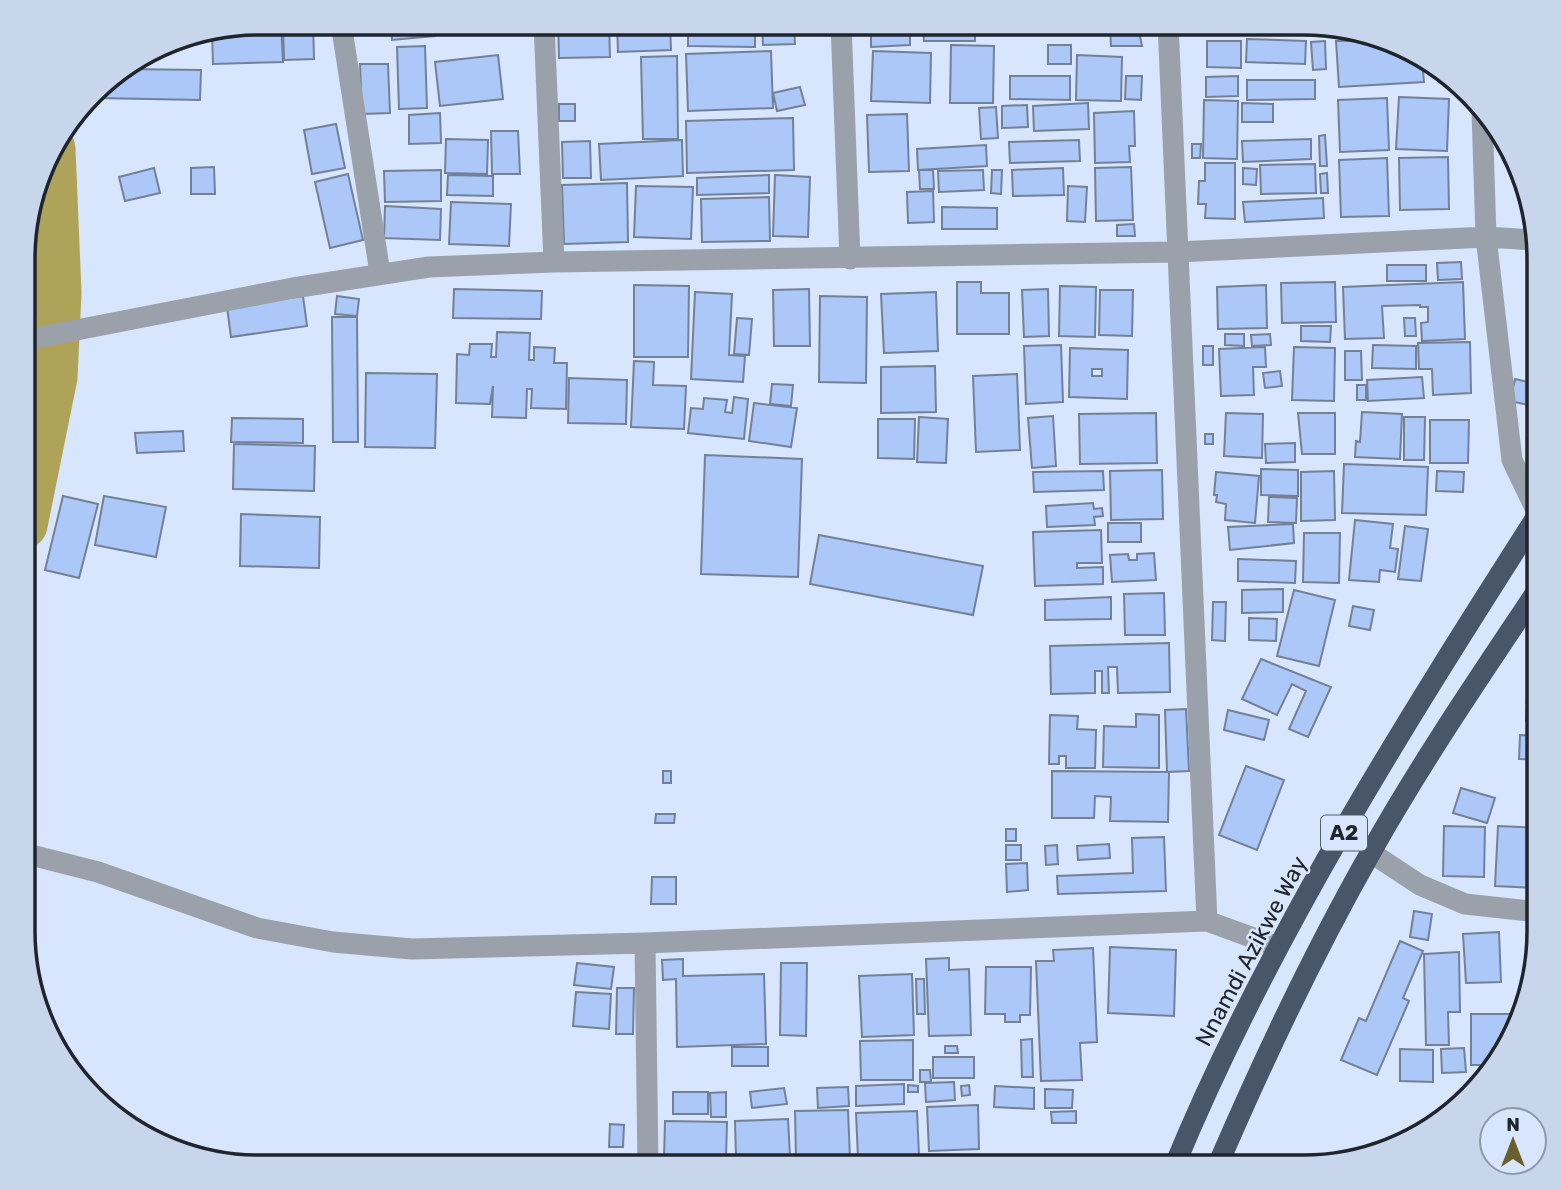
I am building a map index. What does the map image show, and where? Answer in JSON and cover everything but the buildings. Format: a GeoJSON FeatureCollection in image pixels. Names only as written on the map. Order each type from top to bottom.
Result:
{"type":"FeatureCollection","features":[{"type":"Feature","properties":{"kind":"highway","name":"Nnamdi Azikwe Way"},"geometry":{"type":"LineString","coordinates":[[1180,1155],[1278,947],[1401,734],[1527,533]]}},
{"type":"Feature","properties":{"kind":"highway","name":"A2"},"geometry":{"type":"LineString","coordinates":[[1223,1155],[1313,960],[1370,852],[1441,735],[1527,606]]}},
{"type":"Feature","properties":{"kind":"street"},"geometry":{"type":"LineString","coordinates":[[343,35],[380,273]]}},
{"type":"Feature","properties":{"kind":"street"},"geometry":{"type":"LineString","coordinates":[[545,35],[554,262]]}},
{"type":"Feature","properties":{"kind":"street"},"geometry":{"type":"LineString","coordinates":[[841,35],[850,259]]}},
{"type":"Feature","properties":{"kind":"street"},"geometry":{"type":"LineString","coordinates":[[1168,35],[1207,921]]}},
{"type":"Feature","properties":{"kind":"street"},"geometry":{"type":"LineString","coordinates":[[1482,125],[1486,237],[1512,460],[1527,487]]}},
{"type":"Feature","properties":{"kind":"street"},"geometry":{"type":"LineString","coordinates":[[35,339],[380,273],[429,267],[554,262],[850,259],[1177,251],[1486,237],[1526,239]]}},
{"type":"Feature","properties":{"kind":"street"},"geometry":{"type":"LineString","coordinates":[[1370,852],[1420,886],[1465,904],[1527,911]]}},
{"type":"Feature","properties":{"kind":"street"},"geometry":{"type":"LineString","coordinates":[[35,856],[98,872],[257,928],[333,942],[412,949],[645,943],[1207,921],[1278,947]]}},
{"type":"Feature","properties":{"kind":"street"},"geometry":{"type":"LineString","coordinates":[[645,943],[648,1155]]}},
{"type":"Feature","properties":{"kind":"waterway"},"geometry":{"type":"LineString","coordinates":[[35,471],[54,377],[58,293],[53,171]]}}]}
